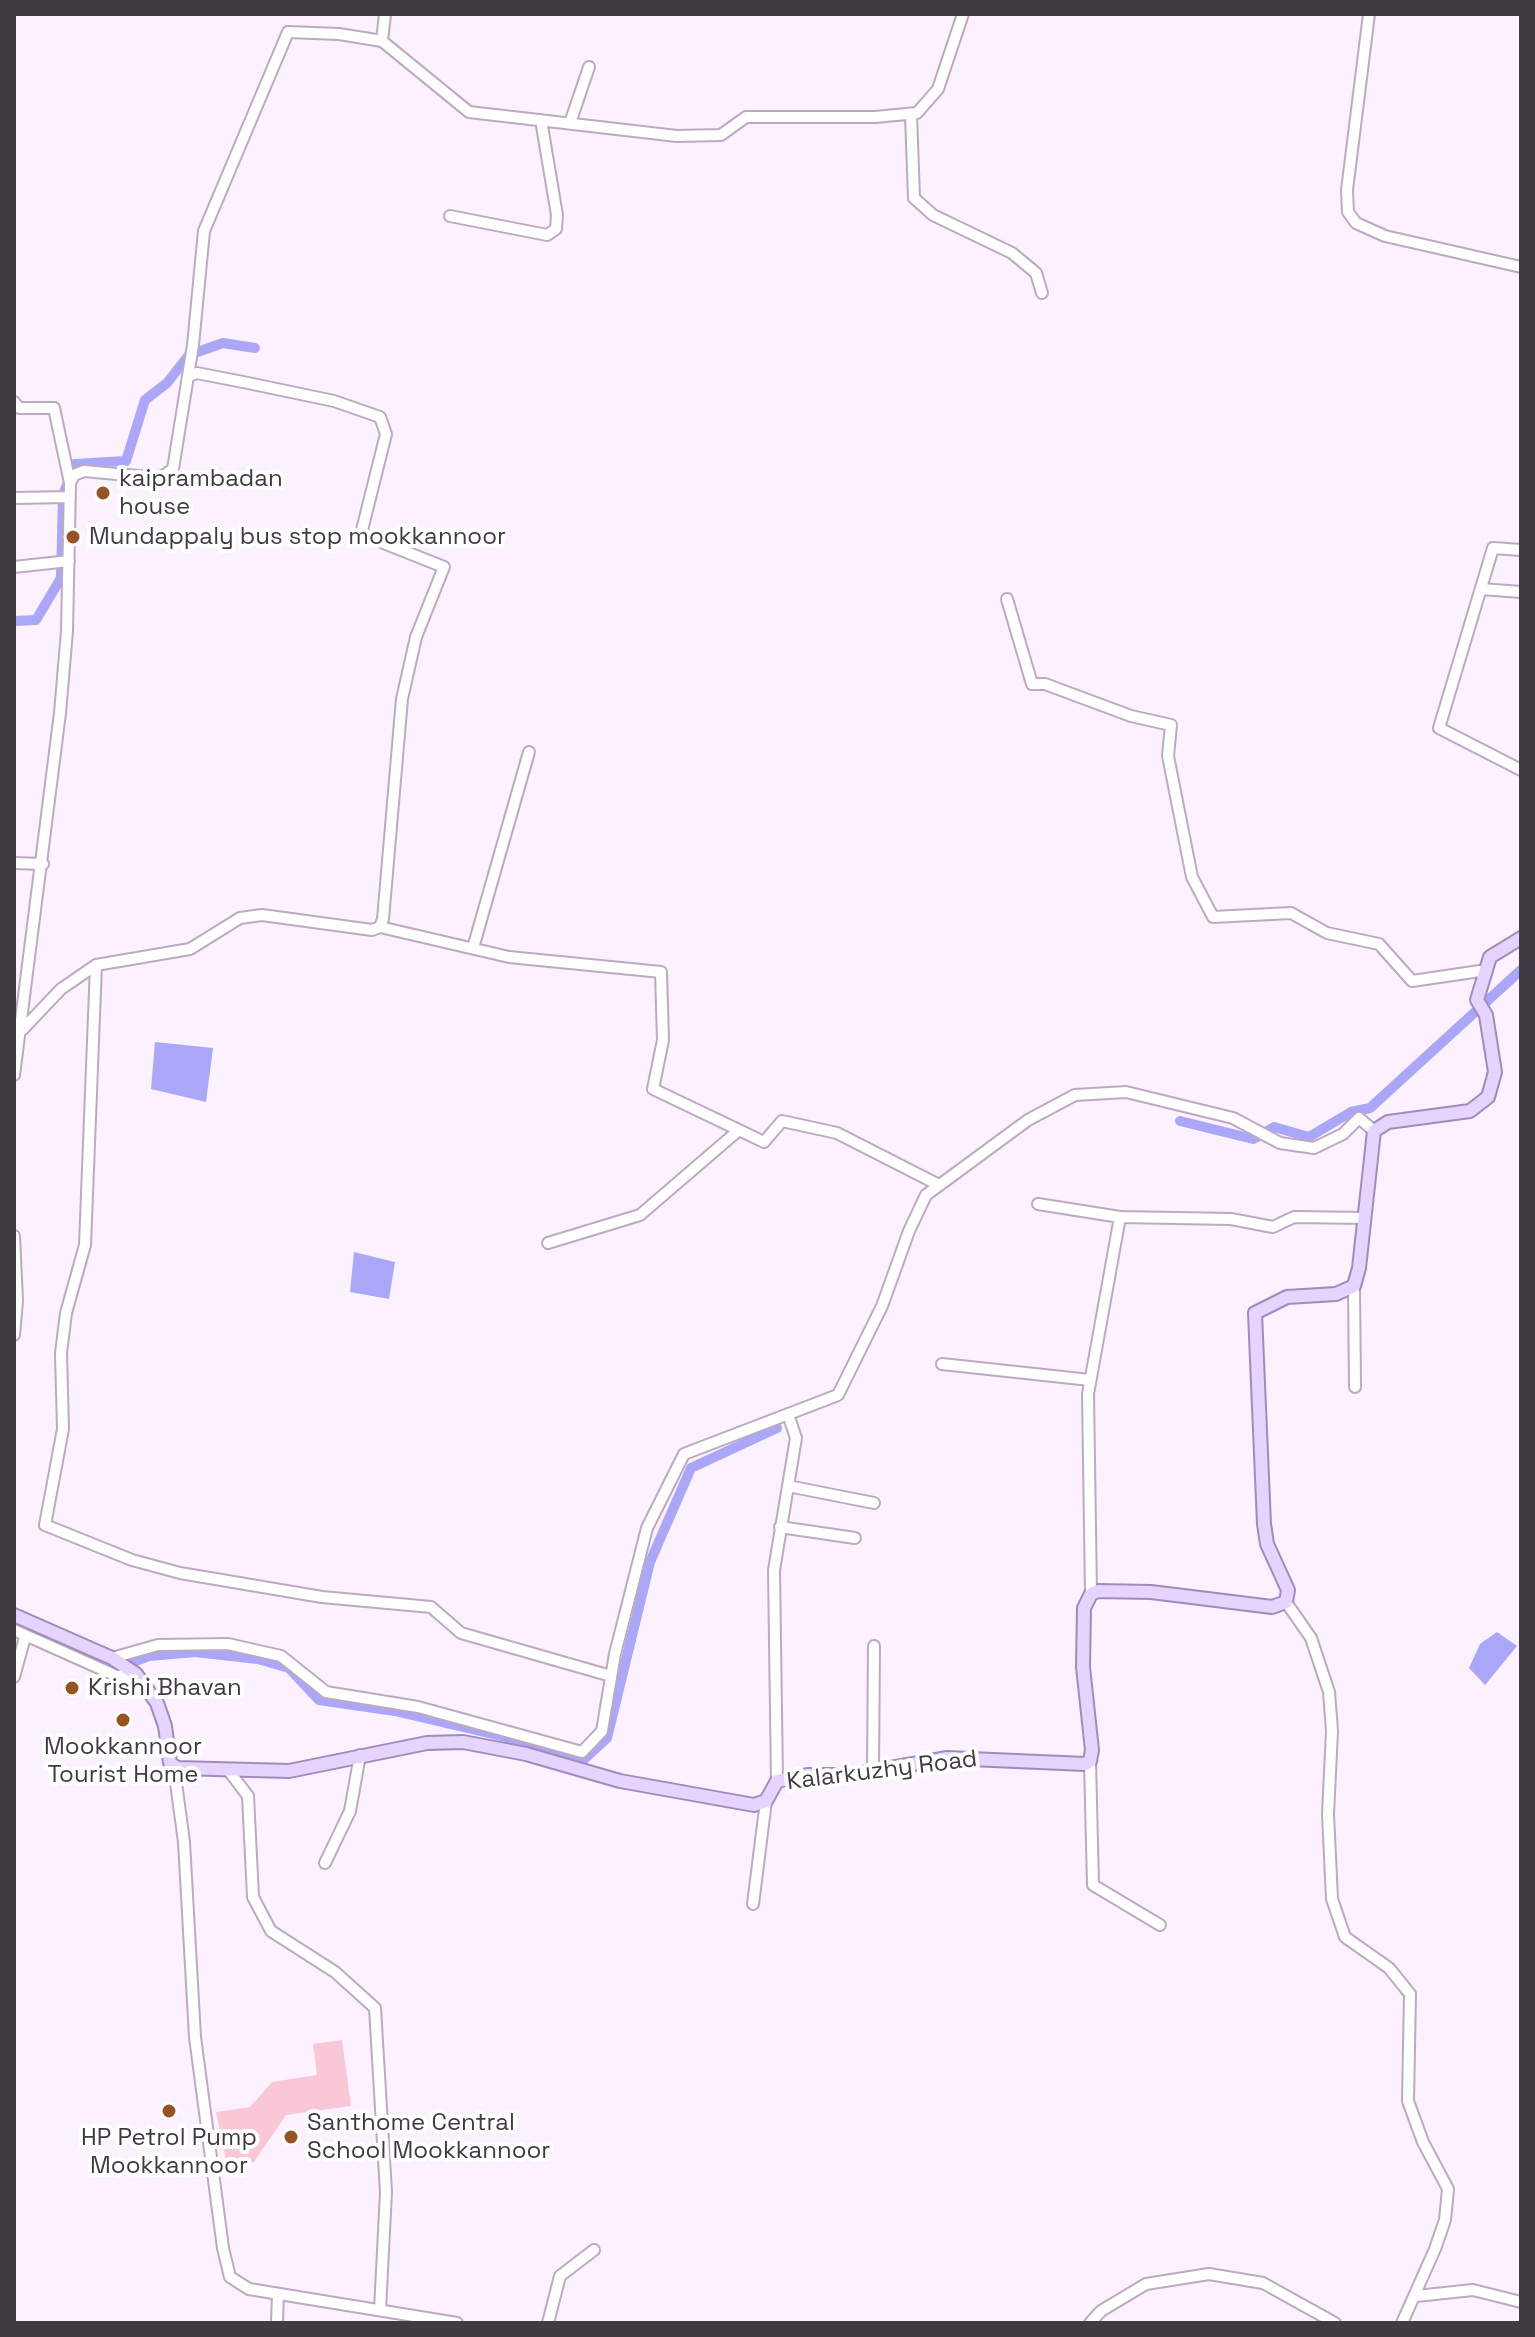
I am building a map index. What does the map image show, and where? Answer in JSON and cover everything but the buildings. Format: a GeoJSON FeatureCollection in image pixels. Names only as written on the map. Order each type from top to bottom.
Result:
{"type":"FeatureCollection","features":[{"type":"Feature","properties":{"kind":"main road"},"geometry":{"type":"LineString","coordinates":[[1090,1761],[1092,1750],[1083,1652],[1084,1608],[1091,1594],[1098,1591],[1151,1592],[1272,1607],[1286,1602],[1288,1590],[1267,1544],[1264,1524],[1255,1313],[1287,1297],[1336,1294],[1354,1286],[1374,1131],[1388,1122],[1470,1111],[1480,1106],[1494,1086],[1495,1072],[1486,1015],[1477,1000],[1490,957],[1521,938]]}},
{"type":"Feature","properties":{"kind":"main road"},"geometry":{"type":"LineString","coordinates":[[14,1615],[124,1666],[157,1703],[174,1768]]}},
{"type":"Feature","properties":{"kind":"main road","name":"Kalarkuzhy Road"},"geometry":{"type":"LineString","coordinates":[[174,1768],[289,1771],[427,1743],[463,1742],[526,1754],[620,1781],[754,1805],[766,1801],[777,1781],[947,1758],[1079,1765],[1090,1761]]}},
{"type":"Feature","properties":{"kind":"street"},"geometry":{"type":"LineString","coordinates":[[382,41],[385,14]]}},
{"type":"Feature","properties":{"kind":"street"},"geometry":{"type":"LineString","coordinates":[[70,483],[74,475],[84,471],[160,478],[169,474],[190,371],[204,231],[288,32],[339,34],[382,41],[469,112],[677,136],[721,135],[746,117],[917,113],[938,89],[963,14]]}},
{"type":"Feature","properties":{"kind":"street"},"geometry":{"type":"LineString","coordinates":[[1369,14],[1347,190],[1348,212],[1356,223],[1385,236],[1521,267]]}},
{"type":"Feature","properties":{"kind":"street"},"geometry":{"type":"LineString","coordinates":[[570,123],[589,67]]}},
{"type":"Feature","properties":{"kind":"street"},"geometry":{"type":"LineString","coordinates":[[911,114],[914,198],[933,215],[1012,253],[1036,273],[1042,293]]}},
{"type":"Feature","properties":{"kind":"street"},"geometry":{"type":"LineString","coordinates":[[450,216],[547,235],[556,229],[557,215],[541,120]]}},
{"type":"Feature","properties":{"kind":"street"},"geometry":{"type":"LineString","coordinates":[[190,371],[334,401],[380,417],[386,434],[361,534],[444,567],[416,637],[402,699],[380,927]]}},
{"type":"Feature","properties":{"kind":"street"},"geometry":{"type":"LineString","coordinates":[[14,402],[19,408],[54,408],[70,483],[67,631],[43,864],[14,1075]]}},
{"type":"Feature","properties":{"kind":"street"},"geometry":{"type":"LineString","coordinates":[[14,498],[70,497]]}},
{"type":"Feature","properties":{"kind":"street"},"geometry":{"type":"LineString","coordinates":[[1521,550],[1493,548],[1439,728],[1521,770]]}},
{"type":"Feature","properties":{"kind":"street"},"geometry":{"type":"LineString","coordinates":[[14,567],[69,561]]}},
{"type":"Feature","properties":{"kind":"street"},"geometry":{"type":"LineString","coordinates":[[1481,589],[1521,592]]}},
{"type":"Feature","properties":{"kind":"street"},"geometry":{"type":"LineString","coordinates":[[1007,599],[1032,684],[1045,684],[1131,716],[1171,725],[1168,756],[1192,877],[1213,917],[1291,913],[1327,933],[1379,944],[1412,981],[1487,970]]}},
{"type":"Feature","properties":{"kind":"street"},"geometry":{"type":"LineString","coordinates":[[473,948],[529,752]]}},
{"type":"Feature","properties":{"kind":"street"},"geometry":{"type":"LineString","coordinates":[[14,863],[43,864]]}},
{"type":"Feature","properties":{"kind":"street"},"geometry":{"type":"LineString","coordinates":[[21,1030],[61,989],[96,965],[190,949],[248,916],[372,930],[380,927],[509,957],[661,972],[663,1040],[653,1089],[764,1142],[782,1121],[837,1133],[939,1185]]}},
{"type":"Feature","properties":{"kind":"street"},"geometry":{"type":"LineString","coordinates":[[96,965],[85,1245],[66,1313],[61,1353],[63,1429],[45,1525],[132,1560],[180,1573],[322,1597],[431,1607],[461,1633],[611,1676]]}},
{"type":"Feature","properties":{"kind":"street"},"geometry":{"type":"LineString","coordinates":[[14,1630],[117,1676],[124,1666],[158,1645],[228,1644],[281,1656],[326,1692],[418,1707],[582,1752],[602,1731],[611,1676],[647,1528],[684,1454],[838,1395],[882,1306],[926,1195],[1028,1120],[1075,1095],[1126,1092],[1233,1118],[1280,1143],[1314,1148],[1343,1134],[1359,1118],[1374,1131]]}},
{"type":"Feature","properties":{"kind":"street"},"geometry":{"type":"LineString","coordinates":[[548,1243],[640,1215],[739,1130]]}},
{"type":"Feature","properties":{"kind":"street"},"geometry":{"type":"LineString","coordinates":[[1038,1204],[1120,1217],[1231,1219],[1273,1227],[1294,1217],[1365,1218]]}},
{"type":"Feature","properties":{"kind":"street"},"geometry":{"type":"LineString","coordinates":[[1091,1594],[1090,1380],[1120,1217]]}},
{"type":"Feature","properties":{"kind":"street"},"geometry":{"type":"LineString","coordinates":[[14,1236],[17,1301],[14,1335]]}},
{"type":"Feature","properties":{"kind":"street"},"geometry":{"type":"LineString","coordinates":[[1354,1286],[1355,1387]]}},
{"type":"Feature","properties":{"kind":"street"},"geometry":{"type":"LineString","coordinates":[[942,1364],[1090,1380]]}},
{"type":"Feature","properties":{"kind":"street"},"geometry":{"type":"LineString","coordinates":[[777,1781],[774,1570],[796,1438],[788,1414]]}},
{"type":"Feature","properties":{"kind":"street"},"geometry":{"type":"LineString","coordinates":[[788,1486],[874,1503]]}},
{"type":"Feature","properties":{"kind":"street"},"geometry":{"type":"LineString","coordinates":[[780,1527],[855,1538]]}},
{"type":"Feature","properties":{"kind":"street"},"geometry":{"type":"LineString","coordinates":[[1286,1602],[1311,1638],[1329,1692],[1332,1731],[1328,1814],[1332,1899],[1345,1937],[1389,1968],[1410,1994],[1408,2101],[1423,2142],[1448,2189],[1445,2220],[1416,2296],[1402,2323]]}},
{"type":"Feature","properties":{"kind":"street"},"geometry":{"type":"LineString","coordinates":[[14,1677],[25,1637]]}},
{"type":"Feature","properties":{"kind":"street"},"geometry":{"type":"LineString","coordinates":[[873,1770],[874,1646]]}},
{"type":"Feature","properties":{"kind":"street"},"geometry":{"type":"LineString","coordinates":[[325,1863],[350,1811],[360,1755]]}},
{"type":"Feature","properties":{"kind":"street"},"geometry":{"type":"LineString","coordinates":[[1090,1761],[1093,1885],[1160,1925]]}},
{"type":"Feature","properties":{"kind":"street"},"geometry":{"type":"LineString","coordinates":[[174,1768],[184,1842],[193,2014],[225,2263],[230,2277],[249,2289],[457,2323]]}},
{"type":"Feature","properties":{"kind":"street"},"geometry":{"type":"LineString","coordinates":[[229,1771],[248,1796],[253,1897],[271,1931],[335,1972],[375,2008],[386,2192],[380,2310]]}},
{"type":"Feature","properties":{"kind":"street"},"geometry":{"type":"LineString","coordinates":[[753,1904],[766,1801]]}},
{"type":"Feature","properties":{"kind":"street"},"geometry":{"type":"LineString","coordinates":[[548,2323],[553,2291],[560,2276],[594,2250]]}},
{"type":"Feature","properties":{"kind":"street"},"geometry":{"type":"LineString","coordinates":[[1090,2323],[1101,2311],[1146,2284],[1209,2274],[1263,2283],[1335,2323]]}},
{"type":"Feature","properties":{"kind":"street"},"geometry":{"type":"LineString","coordinates":[[1416,2296],[1473,2290],[1521,2302]]}},
{"type":"Feature","properties":{"kind":"street"},"geometry":{"type":"LineString","coordinates":[[277,2323],[278,2294]]}},
{"type":"Feature","properties":{"kind":"shaded area"},"geometry":{"type":"Polygon","coordinates":[[[155,1042],[213,1048],[206,1102],[151,1089],[155,1042]]]}},
{"type":"Feature","properties":{"kind":"shaded area"},"geometry":{"type":"Polygon","coordinates":[[[354,1252],[395,1262],[389,1299],[350,1292],[354,1252]]]}},
{"type":"Feature","properties":{"kind":"shaded area"},"geometry":{"type":"Polygon","coordinates":[[[1497,1632],[1517,1646],[1485,1685],[1469,1668],[1480,1644],[1497,1632]]]}},
{"type":"Feature","properties":{"kind":"shaded area"},"geometry":{"type":"Polygon","coordinates":[[[342,2040],[351,2106],[286,2115],[254,2162],[228,2169],[216,2112],[250,2107],[272,2082],[317,2075],[313,2044],[342,2040]]]}},
{"type":"Feature","properties":{"kind":"waterway"},"geometry":{"type":"LineString","coordinates":[[14,621],[36,620],[61,578],[63,495],[75,464],[126,461],[145,400],[167,383],[189,355],[223,343],[255,348]]}},
{"type":"Feature","properties":{"kind":"waterway"},"geometry":{"type":"LineString","coordinates":[[1267,1131],[1274,1127],[1309,1137],[1351,1112],[1370,1108],[1521,970]]}},
{"type":"Feature","properties":{"kind":"waterway"},"geometry":{"type":"LineString","coordinates":[[1180,1121],[1253,1139],[1257,1137]]}},
{"type":"Feature","properties":{"kind":"waterway"},"geometry":{"type":"LineString","coordinates":[[125,1665],[149,1656],[195,1652],[258,1659],[289,1668],[319,1700],[395,1711],[501,1736],[582,1761],[607,1738],[650,1562],[691,1468],[777,1428]]}},
{"type":"Feature","properties":{"kind":"waterway"},"geometry":{"type":"LineString","coordinates":[[14,1621],[115,1669],[124,1665]]}},
{"type":"Feature","properties":{"kind":"place","name":"kaiprambadan house"},"geometry":{"type":"Point","coordinates":[103,493]}},
{"type":"Feature","properties":{"kind":"place","name":"Mundappaly bus stop mookkannoor"},"geometry":{"type":"Point","coordinates":[73,537]}},
{"type":"Feature","properties":{"kind":"place","name":"Krishi Bhavan"},"geometry":{"type":"Point","coordinates":[72,1688]}},
{"type":"Feature","properties":{"kind":"place","name":"Mookkannoor Tourist Home"},"geometry":{"type":"Point","coordinates":[123,1720]}},
{"type":"Feature","properties":{"kind":"place","name":"HP Petrol Pump Mookkannoor"},"geometry":{"type":"Point","coordinates":[169,2111]}},
{"type":"Feature","properties":{"kind":"place","name":"Santhome Central School Mookkannoor"},"geometry":{"type":"Point","coordinates":[291,2137]}}]}
